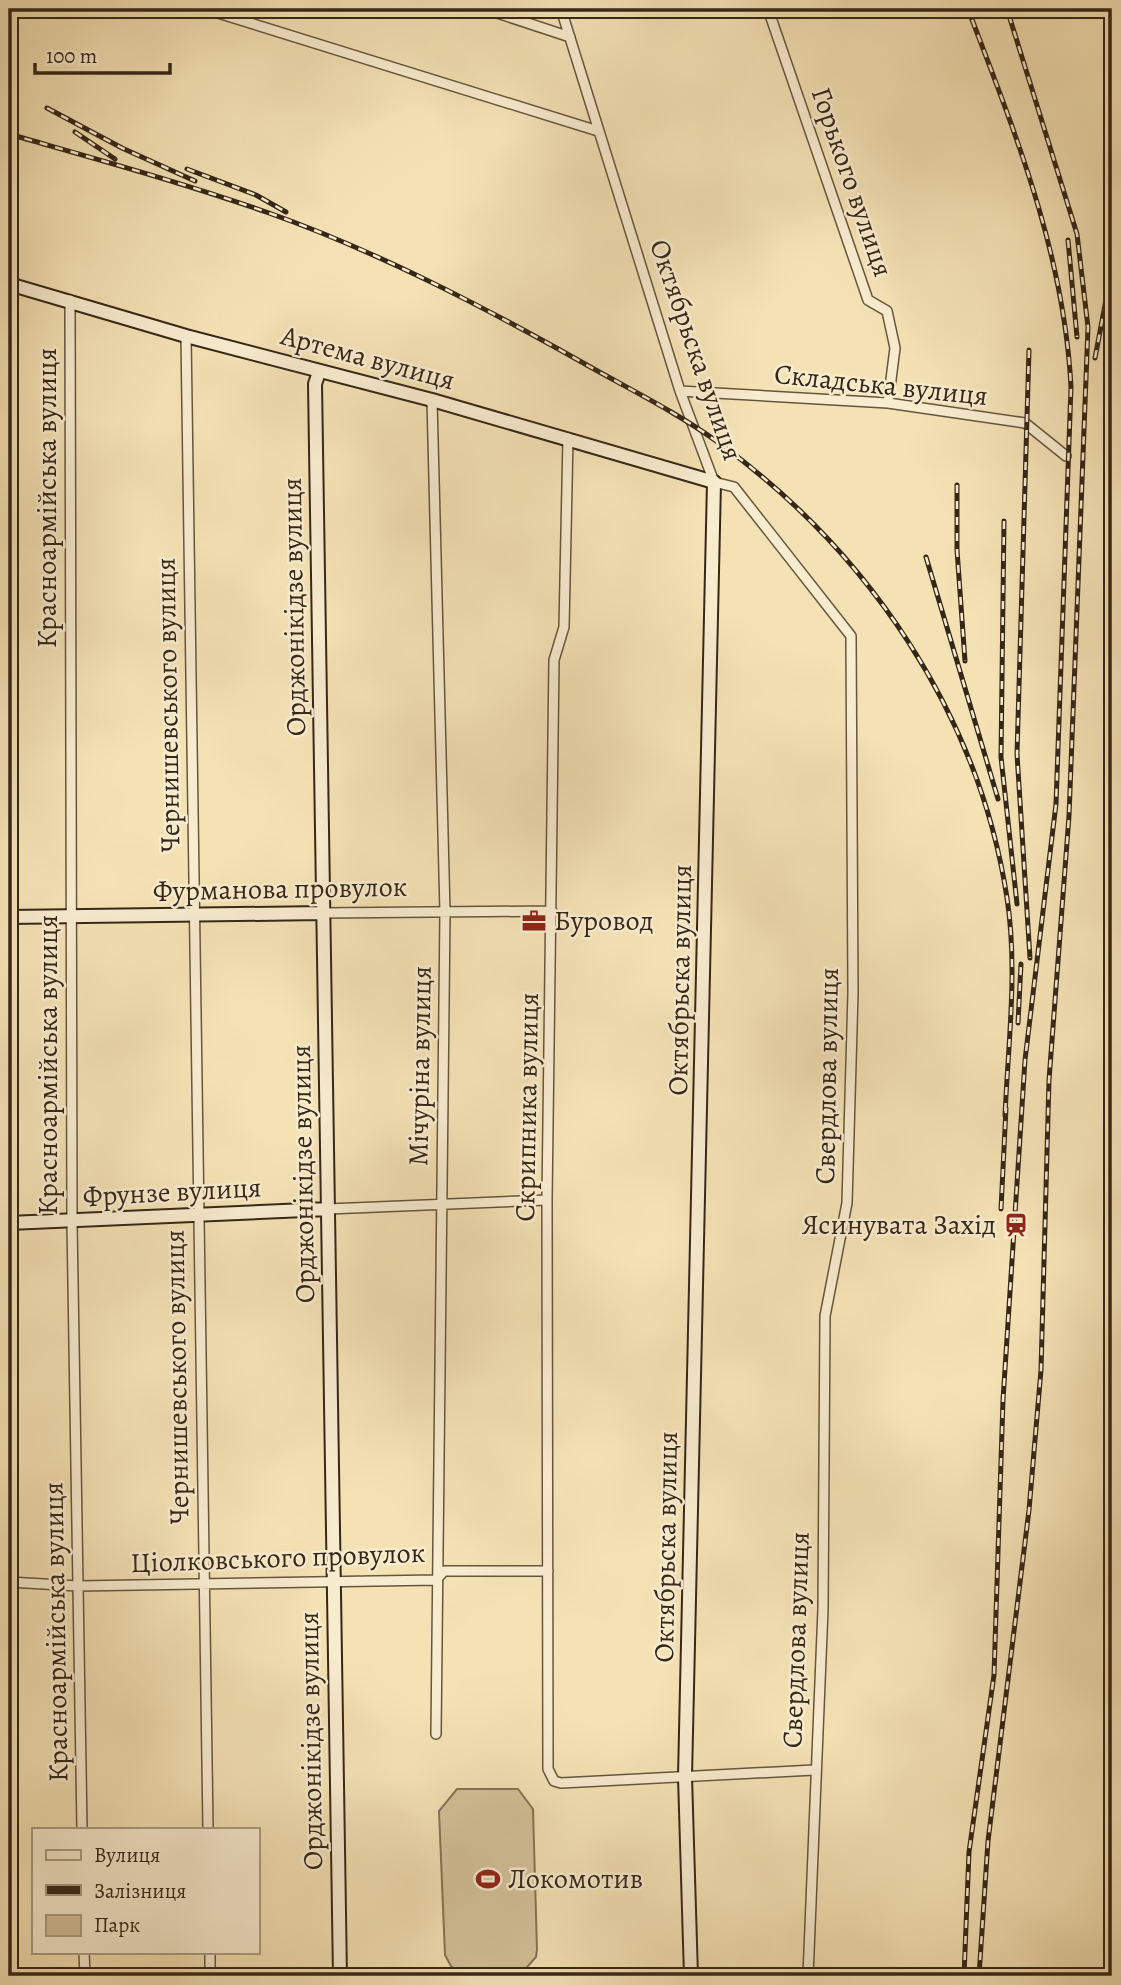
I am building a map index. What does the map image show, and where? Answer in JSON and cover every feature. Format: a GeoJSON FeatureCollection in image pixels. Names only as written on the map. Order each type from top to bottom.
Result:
{"type":"FeatureCollection","features":[{"type":"Feature","properties":{"kind":"main road","name":"Артема вулиця"},"geometry":{"type":"LineString","coordinates":[[9,284],[186,336],[568,438],[715,482]]}},
{"type":"Feature","properties":{"kind":"main road","name":"Орджонікідзе вулиця"},"geometry":{"type":"LineString","coordinates":[[319,372],[315,384],[340,1976]]}},
{"type":"Feature","properties":{"kind":"main road","name":"Октябрьска вулиця"},"geometry":{"type":"LineString","coordinates":[[691,1976],[685,1777],[715,482]]}},
{"type":"Feature","properties":{"kind":"main road","name":"Фурманова провулок"},"geometry":{"type":"LineString","coordinates":[[9,917],[323,913]]}},
{"type":"Feature","properties":{"kind":"main road","name":"Фрунзе вулиця"},"geometry":{"type":"LineString","coordinates":[[9,1223],[328,1209]]}},
{"type":"Feature","properties":{"kind":"street"},"geometry":{"type":"LineString","coordinates":[[205,9],[598,131]]}},
{"type":"Feature","properties":{"kind":"street"},"geometry":{"type":"LineString","coordinates":[[485,9],[570,37]]}},
{"type":"Feature","properties":{"kind":"street","name":"Октябрьска вулиця"},"geometry":{"type":"LineString","coordinates":[[561,9],[680,391],[715,482]]}},
{"type":"Feature","properties":{"kind":"street","name":"Горького вулиця"},"geometry":{"type":"LineString","coordinates":[[768,9],[868,300],[887,311],[895,348],[888,403]]}},
{"type":"Feature","properties":{"kind":"street","name":"Красноармійська вулиця"},"geometry":{"type":"LineString","coordinates":[[70,300],[72,1222],[82,1828]]}},
{"type":"Feature","properties":{"kind":"street","name":"Чернишевського вулиця"},"geometry":{"type":"LineString","coordinates":[[186,336],[208,1828]]}},
{"type":"Feature","properties":{"kind":"street","name":"Складська вулиця"},"geometry":{"type":"LineString","coordinates":[[680,391],[888,403],[1026,423],[1066,456]]}},
{"type":"Feature","properties":{"kind":"street","name":"Мічуріна вулиця"},"geometry":{"type":"LineString","coordinates":[[432,400],[445,912],[436,1734]]}},
{"type":"Feature","properties":{"kind":"street","name":"Скрипника вулиця"},"geometry":{"type":"LineString","coordinates":[[568,438],[564,626],[554,660],[547,1200],[547,1761],[554,1781],[561,1783],[685,1777]]}},
{"type":"Feature","properties":{"kind":"street","name":"Свердлова вулиця"},"geometry":{"type":"LineString","coordinates":[[715,482],[734,486],[851,636],[853,993],[847,1203],[825,1316],[823,1609],[807,1976]]}},
{"type":"Feature","properties":{"kind":"street","name":"Фурманова провулок"},"geometry":{"type":"LineString","coordinates":[[323,913],[552,911]]}},
{"type":"Feature","properties":{"kind":"street","name":"Фрунзе вулиця"},"geometry":{"type":"LineString","coordinates":[[328,1209],[441,1202],[547,1200]]}},
{"type":"Feature","properties":{"kind":"street","name":"Ціолковського провулок"},"geometry":{"type":"LineString","coordinates":[[9,1582],[78,1586],[436,1580],[444,1571],[548,1571]]}},
{"type":"Feature","properties":{"kind":"street"},"geometry":{"type":"LineString","coordinates":[[685,1777],[814,1770]]}},
{"type":"Feature","properties":{"kind":"street"},"geometry":{"type":"LineString","coordinates":[[84,1954],[85,1976]]}},
{"type":"Feature","properties":{"kind":"street"},"geometry":{"type":"LineString","coordinates":[[209,1954],[210,1976]]}},
{"type":"Feature","properties":{"kind":"green space","name":"Локомотив"},"geometry":{"type":"Polygon","coordinates":[[[457,1789],[518,1789],[533,1809],[537,1950],[536,1957],[519,1976],[463,1976],[451,1966],[445,1955],[439,1811],[457,1789]]]}},
{"type":"Feature","properties":{"kind":"railway"},"geometry":{"type":"LineString","coordinates":[[964,1976],[969,1852],[994,1675],[1003,1400],[1025,1060],[1056,804],[1071,387],[1059,288],[1048,241],[1019,147],[968,9]]}},
{"type":"Feature","properties":{"kind":"railway"},"geometry":{"type":"LineString","coordinates":[[979,1976],[988,1841],[1029,1510],[1041,1370],[1049,1080],[1069,816],[1088,327],[1077,234],[1007,9]]}},
{"type":"Feature","properties":{"kind":"railway"},"geometry":{"type":"LineString","coordinates":[[47,108],[122,148],[195,181]]}},
{"type":"Feature","properties":{"kind":"railway"},"geometry":{"type":"LineString","coordinates":[[75,132],[115,159]]}},
{"type":"Feature","properties":{"kind":"railway"},"geometry":{"type":"LineString","coordinates":[[9,134],[172,181],[269,213],[349,244],[427,280],[541,339],[685,420],[773,486],[823,534],[868,586],[908,642],[943,702],[971,764],[993,830],[1007,898],[1012,952],[1005,1116]]}},
{"type":"Feature","properties":{"kind":"railway"},"geometry":{"type":"LineString","coordinates":[[187,169],[256,195],[286,212]]}},
{"type":"Feature","properties":{"kind":"railway"},"geometry":{"type":"LineString","coordinates":[[1068,240],[1077,337]]}},
{"type":"Feature","properties":{"kind":"railway"},"geometry":{"type":"LineString","coordinates":[[1095,358],[1112,268]]}},
{"type":"Feature","properties":{"kind":"railway"},"geometry":{"type":"LineString","coordinates":[[1029,350],[1017,754],[1030,958]]}},
{"type":"Feature","properties":{"kind":"railway"},"geometry":{"type":"LineString","coordinates":[[957,485],[957,550],[965,661]]}},
{"type":"Feature","properties":{"kind":"railway"},"geometry":{"type":"LineString","coordinates":[[1004,521],[1001,757],[1017,904]]}},
{"type":"Feature","properties":{"kind":"railway"},"geometry":{"type":"LineString","coordinates":[[926,557],[998,799]]}},
{"type":"Feature","properties":{"kind":"railway"},"geometry":{"type":"LineString","coordinates":[[1018,1023],[1021,964]]}},
{"type":"Feature","properties":{"kind":"railway"},"geometry":{"type":"LineString","coordinates":[[1001,1209],[1006,1108]]}},
{"type":"Feature","properties":{"kind":"place","name":"Буровод"},"geometry":{"type":"Point","coordinates":[534,921]}},
{"type":"Feature","properties":{"kind":"place","name":"Ясинувата Захід"},"geometry":{"type":"Point","coordinates":[1016,1225]}},
{"type":"Feature","properties":{"kind":"place","name":"Локомотив"},"geometry":{"type":"Point","coordinates":[488,1879]}}]}
